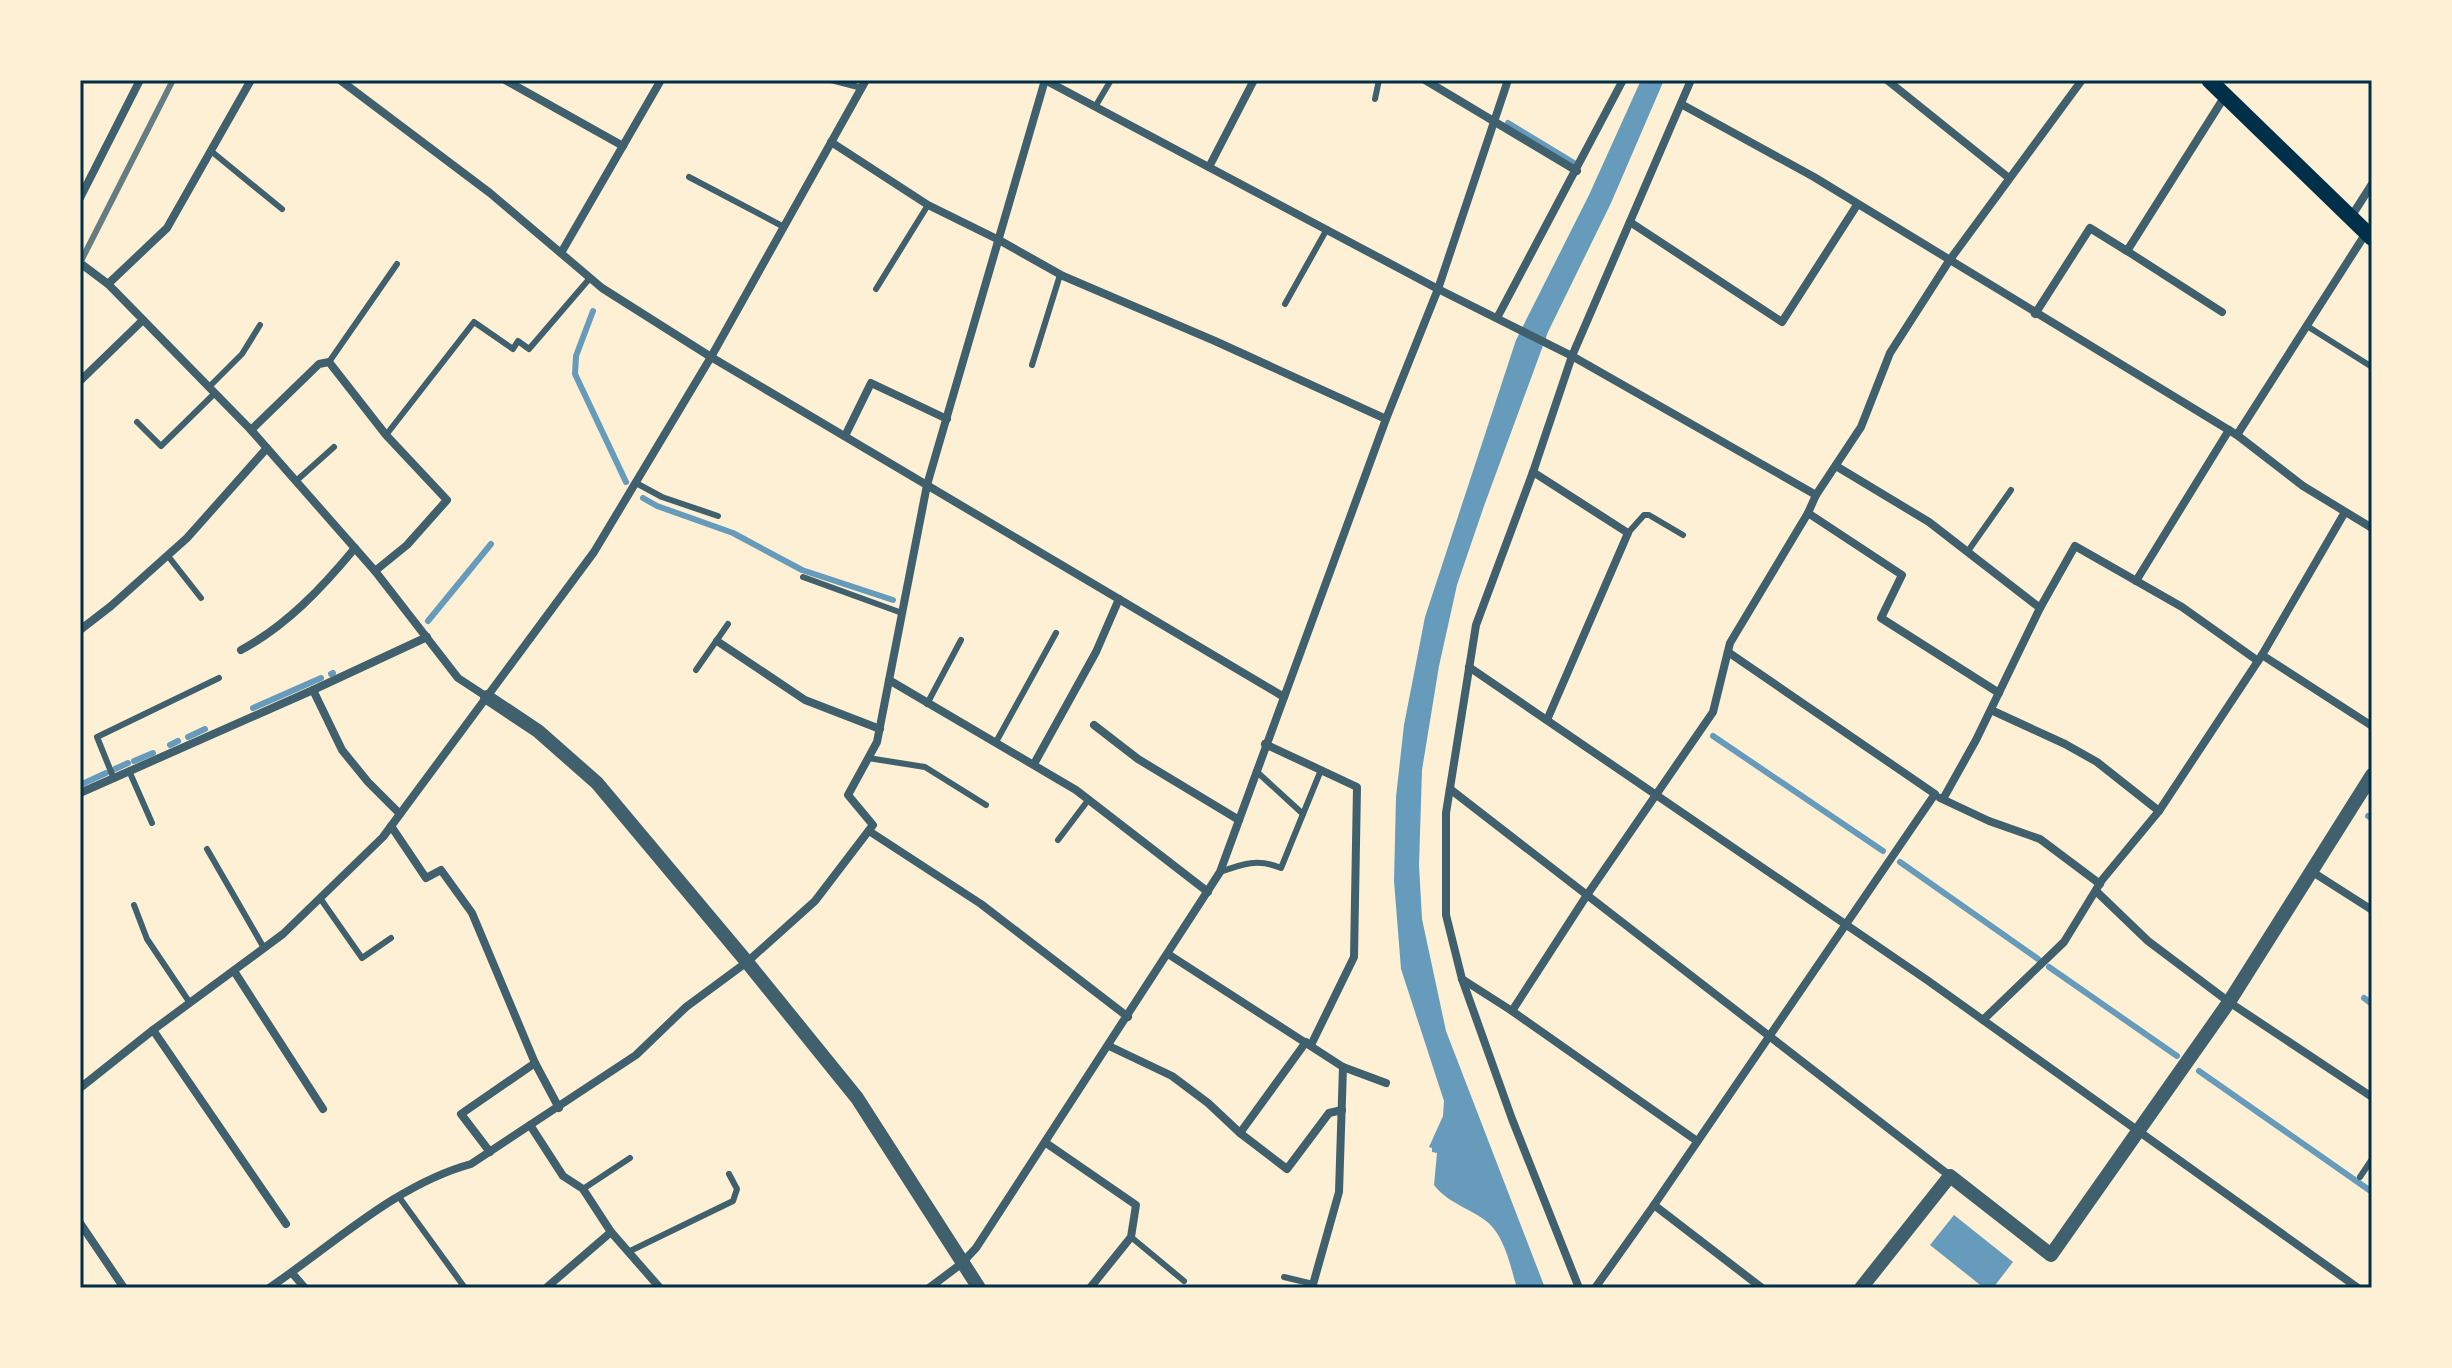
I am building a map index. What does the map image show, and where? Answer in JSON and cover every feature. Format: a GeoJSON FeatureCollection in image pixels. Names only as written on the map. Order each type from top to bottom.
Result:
{"type":"FeatureCollection","features":[{"type":"Feature","properties":{"kind":"main road"},"geometry":{"type":"LineString","coordinates":[[2209,80],[2369,236]]}},
{"type":"Feature","properties":{"kind":"street"},"geometry":{"type":"LineString","coordinates":[[80,198],[140,80]]}},
{"type":"Feature","properties":{"kind":"street"},"geometry":{"type":"LineString","coordinates":[[108,284],[167,228],[251,80]]}},
{"type":"Feature","properties":{"kind":"street"},"geometry":{"type":"LineString","coordinates":[[505,80],[623,146]]}},
{"type":"Feature","properties":{"kind":"street"},"geometry":{"type":"LineString","coordinates":[[561,253],[661,80]]}},
{"type":"Feature","properties":{"kind":"street"},"geometry":{"type":"LineString","coordinates":[[269,1288],[399,1197],[447,1171],[471,1164],[636,1055],[686,1007],[747,962],[815,901],[873,825],[848,795],[877,742],[927,485],[1045,80],[1438,289],[1568,354],[1816,495]]}},
{"type":"Feature","properties":{"kind":"street"},"geometry":{"type":"LineString","coordinates":[[1209,167],[1254,80]]}},
{"type":"Feature","properties":{"kind":"street"},"geometry":{"type":"LineString","coordinates":[[1425,80],[1577,171]]}},
{"type":"Feature","properties":{"kind":"street"},"geometry":{"type":"LineString","coordinates":[[929,1288],[961,1264],[976,1248],[1220,872],[1386,419],[1438,289],[1508,80]]}},
{"type":"Feature","properties":{"kind":"street"},"geometry":{"type":"LineString","coordinates":[[1497,318],[1623,80]]}},
{"type":"Feature","properties":{"kind":"street"},"geometry":{"type":"LineString","coordinates":[[1579,1288],[1512,1119],[1462,979],[1446,915],[1446,813],[1476,625],[1533,472],[1568,354],[1630,222],[1691,80]]}},
{"type":"Feature","properties":{"kind":"street"},"geometry":{"type":"LineString","coordinates":[[1887,80],[2009,178]]}},
{"type":"Feature","properties":{"kind":"street"},"geometry":{"type":"LineString","coordinates":[[1512,1011],[1587,895],[1713,712],[1730,643],[1816,495],[1861,427],[1890,353],[1949,261],[2082,80]]}},
{"type":"Feature","properties":{"kind":"street"},"geometry":{"type":"LineString","coordinates":[[346,82],[490,193],[590,278],[711,357],[1284,697]]}},
{"type":"Feature","properties":{"kind":"street"},"geometry":{"type":"LineString","coordinates":[[80,1088],[283,934],[391,826],[584,568],[711,357],[864,84]]}},
{"type":"Feature","properties":{"kind":"street"},"geometry":{"type":"LineString","coordinates":[[2127,251],[2225,95]]}},
{"type":"Feature","properties":{"kind":"street"},"geometry":{"type":"LineString","coordinates":[[1681,104],[1814,177],[2233,433],[2303,486],[2372,528]]}},
{"type":"Feature","properties":{"kind":"street"},"geometry":{"type":"LineString","coordinates":[[831,142],[928,205],[1060,275],[1386,419]]}},
{"type":"Feature","properties":{"kind":"street"},"geometry":{"type":"LineString","coordinates":[[2351,218],[2372,184]]}},
{"type":"Feature","properties":{"kind":"street"},"geometry":{"type":"LineString","coordinates":[[1630,222],[1782,322],[1857,205]]}},
{"type":"Feature","properties":{"kind":"street"},"geometry":{"type":"LineString","coordinates":[[2035,314],[2090,228],[2222,312]]}},
{"type":"Feature","properties":{"kind":"street"},"geometry":{"type":"LineString","coordinates":[[2136,581],[2233,433],[2369,236]]}},
{"type":"Feature","properties":{"kind":"street"},"geometry":{"type":"LineString","coordinates":[[80,263],[108,284],[251,430],[375,571],[458,678],[538,731],[597,783],[857,1098],[979,1288]]}},
{"type":"Feature","properties":{"kind":"street"},"geometry":{"type":"LineString","coordinates":[[80,381],[143,320]]}},
{"type":"Feature","properties":{"kind":"street"},"geometry":{"type":"LineString","coordinates":[[251,430],[319,364],[329,362],[386,435],[447,500],[407,545],[375,571]]}},
{"type":"Feature","properties":{"kind":"street"},"geometry":{"type":"LineString","coordinates":[[845,436],[871,383],[947,419]]}},
{"type":"Feature","properties":{"kind":"street"},"geometry":{"type":"LineString","coordinates":[[80,630],[187,538],[267,448]]}},
{"type":"Feature","properties":{"kind":"street"},"geometry":{"type":"LineString","coordinates":[[1836,466],[1884,493],[1968,551],[2040,608]]}},
{"type":"Feature","properties":{"kind":"street"},"geometry":{"type":"LineString","coordinates":[[1533,472],[1628,533],[1547,720]]}},
{"type":"Feature","properties":{"kind":"street"},"geometry":{"type":"LineString","coordinates":[[1983,1020],[2064,942],[2098,888],[2159,811],[2260,658],[2345,512]]}},
{"type":"Feature","properties":{"kind":"street"},"geometry":{"type":"LineString","coordinates":[[1808,513],[1902,575],[1881,618],[1999,693]]}},
{"type":"Feature","properties":{"kind":"street"},"geometry":{"type":"LineString","coordinates":[[1595,1288],[1939,796],[1991,710],[2040,608],[2075,546],[2182,607],[2372,726]]}},
{"type":"Feature","properties":{"kind":"street"},"geometry":{"type":"LineString","coordinates":[[241,650],[272,633],[331,578],[355,548]]}},
{"type":"Feature","properties":{"kind":"street"},"geometry":{"type":"LineString","coordinates":[[1034,764],[1096,652],[1119,599]]}},
{"type":"Feature","properties":{"kind":"street"},"geometry":{"type":"LineString","coordinates":[[80,793],[427,637]]}},
{"type":"Feature","properties":{"kind":"street"},"geometry":{"type":"LineString","coordinates":[[717,641],[805,700],[880,729]]}},
{"type":"Feature","properties":{"kind":"street"},"geometry":{"type":"LineString","coordinates":[[1728,652],[1939,796],[1989,821],[2040,839],[2098,888],[2148,941],[2229,1002],[2372,1097]]}},
{"type":"Feature","properties":{"kind":"street"},"geometry":{"type":"LineString","coordinates":[[1469,667],[1983,1020],[2358,1288]]}},
{"type":"Feature","properties":{"kind":"street"},"geometry":{"type":"LineString","coordinates":[[889,680],[1089,799],[1208,892]]}},
{"type":"Feature","properties":{"kind":"street"},"geometry":{"type":"LineString","coordinates":[[313,690],[342,750],[400,814]]}},
{"type":"Feature","properties":{"kind":"street"},"geometry":{"type":"LineString","coordinates":[[1991,710],[2097,762],[2159,811]]}},
{"type":"Feature","properties":{"kind":"street"},"geometry":{"type":"LineString","coordinates":[[1094,725],[1138,759],[1239,820]]}},
{"type":"Feature","properties":{"kind":"street"},"geometry":{"type":"LineString","coordinates":[[1240,1133],[1308,1043],[1354,957],[1357,787],[1265,744]]}},
{"type":"Feature","properties":{"kind":"street"},"geometry":{"type":"LineString","coordinates":[[1450,789],[2051,1255],[2229,1002],[2372,775]]}},
{"type":"Feature","properties":{"kind":"street"},"geometry":{"type":"LineString","coordinates":[[391,826],[426,878],[441,870],[472,913],[535,1063],[559,1108]]}},
{"type":"Feature","properties":{"kind":"street"},"geometry":{"type":"LineString","coordinates":[[869,831],[981,904],[1128,1017]]}},
{"type":"Feature","properties":{"kind":"street"},"geometry":{"type":"LineString","coordinates":[[2311,871],[2372,910]]}},
{"type":"Feature","properties":{"kind":"street"},"geometry":{"type":"LineString","coordinates":[[1168,954],[1343,1067],[1386,1083]]}},
{"type":"Feature","properties":{"kind":"street"},"geometry":{"type":"LineString","coordinates":[[234,971],[323,1109]]}},
{"type":"Feature","properties":{"kind":"street"},"geometry":{"type":"LineString","coordinates":[[1462,979],[1697,1141]]}},
{"type":"Feature","properties":{"kind":"street"},"geometry":{"type":"LineString","coordinates":[[153,1030],[286,1224]]}},
{"type":"Feature","properties":{"kind":"street"},"geometry":{"type":"LineString","coordinates":[[1109,1046],[1172,1076],[1287,1169],[1329,1113],[1342,1110]]}},
{"type":"Feature","properties":{"kind":"street"},"geometry":{"type":"LineString","coordinates":[[490,1152],[461,1114],[535,1063]]}},
{"type":"Feature","properties":{"kind":"street"},"geometry":{"type":"LineString","coordinates":[[1313,1286],[1339,1192],[1343,1067]]}},
{"type":"Feature","properties":{"kind":"street"},"geometry":{"type":"LineString","coordinates":[[530,1125],[563,1176],[583,1189],[611,1232],[660,1288]]}},
{"type":"Feature","properties":{"kind":"street"},"geometry":{"type":"LineString","coordinates":[[1046,1143],[1136,1205],[1131,1237],[1090,1288]]}},
{"type":"Feature","properties":{"kind":"street"},"geometry":{"type":"LineString","coordinates":[[1861,1288],[1950,1176]]}},
{"type":"Feature","properties":{"kind":"street"},"geometry":{"type":"LineString","coordinates":[[1654,1205],[1762,1288]]}},
{"type":"Feature","properties":{"kind":"street"},"geometry":{"type":"LineString","coordinates":[[80,1223],[124,1288]]}},
{"type":"Feature","properties":{"kind":"street"},"geometry":{"type":"LineString","coordinates":[[546,1288],[611,1232]]}},
{"type":"Feature","properties":{"kind":"street"},"geometry":{"type":"LineString","coordinates":[[292,1273],[305,1288]]}},
{"type":"Feature","properties":{"kind":"lane"},"geometry":{"type":"LineString","coordinates":[[831,80],[864,84]]}},
{"type":"Feature","properties":{"kind":"lane"},"geometry":{"type":"LineString","coordinates":[[1095,107],[1111,80]]}},
{"type":"Feature","properties":{"kind":"lane"},"geometry":{"type":"LineString","coordinates":[[1375,99],[1379,80]]}},
{"type":"Feature","properties":{"kind":"lane"},"geometry":{"type":"LineString","coordinates":[[211,151],[282,209]]}},
{"type":"Feature","properties":{"kind":"lane"},"geometry":{"type":"LineString","coordinates":[[689,177],[784,227]]}},
{"type":"Feature","properties":{"kind":"lane"},"geometry":{"type":"LineString","coordinates":[[876,289],[928,205]]}},
{"type":"Feature","properties":{"kind":"lane"},"geometry":{"type":"LineString","coordinates":[[1285,304],[1327,229]]}},
{"type":"Feature","properties":{"kind":"lane"},"geometry":{"type":"LineString","coordinates":[[329,362],[397,264]]}},
{"type":"Feature","properties":{"kind":"lane"},"geometry":{"type":"LineString","coordinates":[[1032,365],[1060,275]]}},
{"type":"Feature","properties":{"kind":"lane"},"geometry":{"type":"LineString","coordinates":[[386,435],[474,322],[513,349],[518,341],[529,349],[590,278]]}},
{"type":"Feature","properties":{"kind":"lane"},"geometry":{"type":"LineString","coordinates":[[137,422],[161,446],[242,354],[260,325]]}},
{"type":"Feature","properties":{"kind":"lane"},"geometry":{"type":"LineString","coordinates":[[2307,326],[2372,367]]}},
{"type":"Feature","properties":{"kind":"lane"},"geometry":{"type":"LineString","coordinates":[[296,481],[334,447]]}},
{"type":"Feature","properties":{"kind":"lane"},"geometry":{"type":"LineString","coordinates":[[636,483],[662,497],[718,516]]}},
{"type":"Feature","properties":{"kind":"lane"},"geometry":{"type":"LineString","coordinates":[[1968,551],[2011,490]]}},
{"type":"Feature","properties":{"kind":"lane"},"geometry":{"type":"LineString","coordinates":[[1628,533],[1644,515],[1649,515],[1683,535]]}},
{"type":"Feature","properties":{"kind":"lane"},"geometry":{"type":"LineString","coordinates":[[168,556],[201,598]]}},
{"type":"Feature","properties":{"kind":"lane"},"geometry":{"type":"LineString","coordinates":[[803,577],[902,613]]}},
{"type":"Feature","properties":{"kind":"lane"},"geometry":{"type":"LineString","coordinates":[[696,670],[728,624]]}},
{"type":"Feature","properties":{"kind":"lane"},"geometry":{"type":"LineString","coordinates":[[996,742],[1056,633]]}},
{"type":"Feature","properties":{"kind":"lane"},"geometry":{"type":"LineString","coordinates":[[927,704],[961,640]]}},
{"type":"Feature","properties":{"kind":"lane"},"geometry":{"type":"LineString","coordinates":[[114,779],[97,737],[219,678]]}},
{"type":"Feature","properties":{"kind":"lane"},"geometry":{"type":"LineString","coordinates":[[868,758],[925,767],[986,805]]}},
{"type":"Feature","properties":{"kind":"lane"},"geometry":{"type":"LineString","coordinates":[[1220,872],[1246,862],[1269,862],[1281,868],[1321,770]]}},
{"type":"Feature","properties":{"kind":"lane"},"geometry":{"type":"LineString","coordinates":[[1256,771],[1303,814]]}},
{"type":"Feature","properties":{"kind":"lane"},"geometry":{"type":"LineString","coordinates":[[130,773],[152,823]]}},
{"type":"Feature","properties":{"kind":"lane"},"geometry":{"type":"LineString","coordinates":[[1058,840],[1089,799]]}},
{"type":"Feature","properties":{"kind":"lane"},"geometry":{"type":"LineString","coordinates":[[207,849],[264,948]]}},
{"type":"Feature","properties":{"kind":"lane"},"geometry":{"type":"LineString","coordinates":[[320,898],[362,958],[391,938]]}},
{"type":"Feature","properties":{"kind":"lane"},"geometry":{"type":"LineString","coordinates":[[134,905],[147,939],[190,1003]]}},
{"type":"Feature","properties":{"kind":"lane"},"geometry":{"type":"LineString","coordinates":[[583,1189],[630,1158]]}},
{"type":"Feature","properties":{"kind":"lane"},"geometry":{"type":"LineString","coordinates":[[2360,1177],[2372,1159]]}},
{"type":"Feature","properties":{"kind":"lane"},"geometry":{"type":"LineString","coordinates":[[628,1252],[733,1201],[737,1189],[729,1174]]}},
{"type":"Feature","properties":{"kind":"lane"},"geometry":{"type":"LineString","coordinates":[[399,1197],[465,1288]]}},
{"type":"Feature","properties":{"kind":"lane"},"geometry":{"type":"LineString","coordinates":[[1131,1237],[1184,1281]]}},
{"type":"Feature","properties":{"kind":"lane"},"geometry":{"type":"LineString","coordinates":[[1284,1277],[1313,1286]]}},
{"type":"Feature","properties":{"kind":"water"},"geometry":{"type":"Polygon","coordinates":[[[1641,80],[1664,80],[1611,203],[1548,332],[1484,506],[1457,585],[1439,666],[1422,770],[1419,865],[1422,919],[1446,1031],[1545,1288],[1517,1288],[1505,1250],[1494,1229],[1482,1218],[1449,1199],[1434,1185],[1437,1153],[1429,1147],[1443,1116],[1444,1101],[1401,969],[1394,881],[1396,797],[1404,725],[1425,617],[1516,340],[1589,195],[1641,80]]]}},
{"type":"Feature","properties":{"kind":"water"},"geometry":{"type":"Polygon","coordinates":[[[1954,1215],[2013,1262],[1993,1288],[1984,1288],[1930,1245],[1954,1215]]]}},
{"type":"Feature","properties":{"kind":"waterway"},"geometry":{"type":"LineString","coordinates":[[1508,123],[1574,163]]}},
{"type":"Feature","properties":{"kind":"waterway"},"geometry":{"type":"LineString","coordinates":[[593,311],[576,356],[575,374],[626,482]]}},
{"type":"Feature","properties":{"kind":"waterway"},"geometry":{"type":"LineString","coordinates":[[643,498],[733,533],[802,570],[893,600]]}},
{"type":"Feature","properties":{"kind":"waterway"},"geometry":{"type":"LineString","coordinates":[[428,621],[491,544]]}},
{"type":"Feature","properties":{"kind":"waterway"},"geometry":{"type":"LineString","coordinates":[[253,708],[321,678]]}},
{"type":"Feature","properties":{"kind":"waterway"},"geometry":{"type":"LineString","coordinates":[[188,737],[205,729]]}},
{"type":"Feature","properties":{"kind":"waterway"},"geometry":{"type":"LineString","coordinates":[[1713,736],[1883,851]]}},
{"type":"Feature","properties":{"kind":"waterway"},"geometry":{"type":"LineString","coordinates":[[170,745],[178,741]]}},
{"type":"Feature","properties":{"kind":"waterway"},"geometry":{"type":"LineString","coordinates":[[134,761],[153,753]]}},
{"type":"Feature","properties":{"kind":"waterway"},"geometry":{"type":"LineString","coordinates":[[115,769],[128,763]]}},
{"type":"Feature","properties":{"kind":"waterway"},"geometry":{"type":"LineString","coordinates":[[80,785],[106,773]]}},
{"type":"Feature","properties":{"kind":"waterway"},"geometry":{"type":"LineString","coordinates":[[2368,816],[2372,818]]}},
{"type":"Feature","properties":{"kind":"waterway"},"geometry":{"type":"LineString","coordinates":[[1900,862],[2038,959]]}},
{"type":"Feature","properties":{"kind":"waterway"},"geometry":{"type":"LineString","coordinates":[[2049,967],[2177,1056]]}},
{"type":"Feature","properties":{"kind":"waterway"},"geometry":{"type":"LineString","coordinates":[[2364,998],[2372,1004]]}},
{"type":"Feature","properties":{"kind":"waterway"},"geometry":{"type":"LineString","coordinates":[[2199,1071],[2372,1192]]}},
{"type":"Feature","properties":{"kind":"railway"},"geometry":{"type":"LineString","coordinates":[[80,263],[173,80]]}}]}
